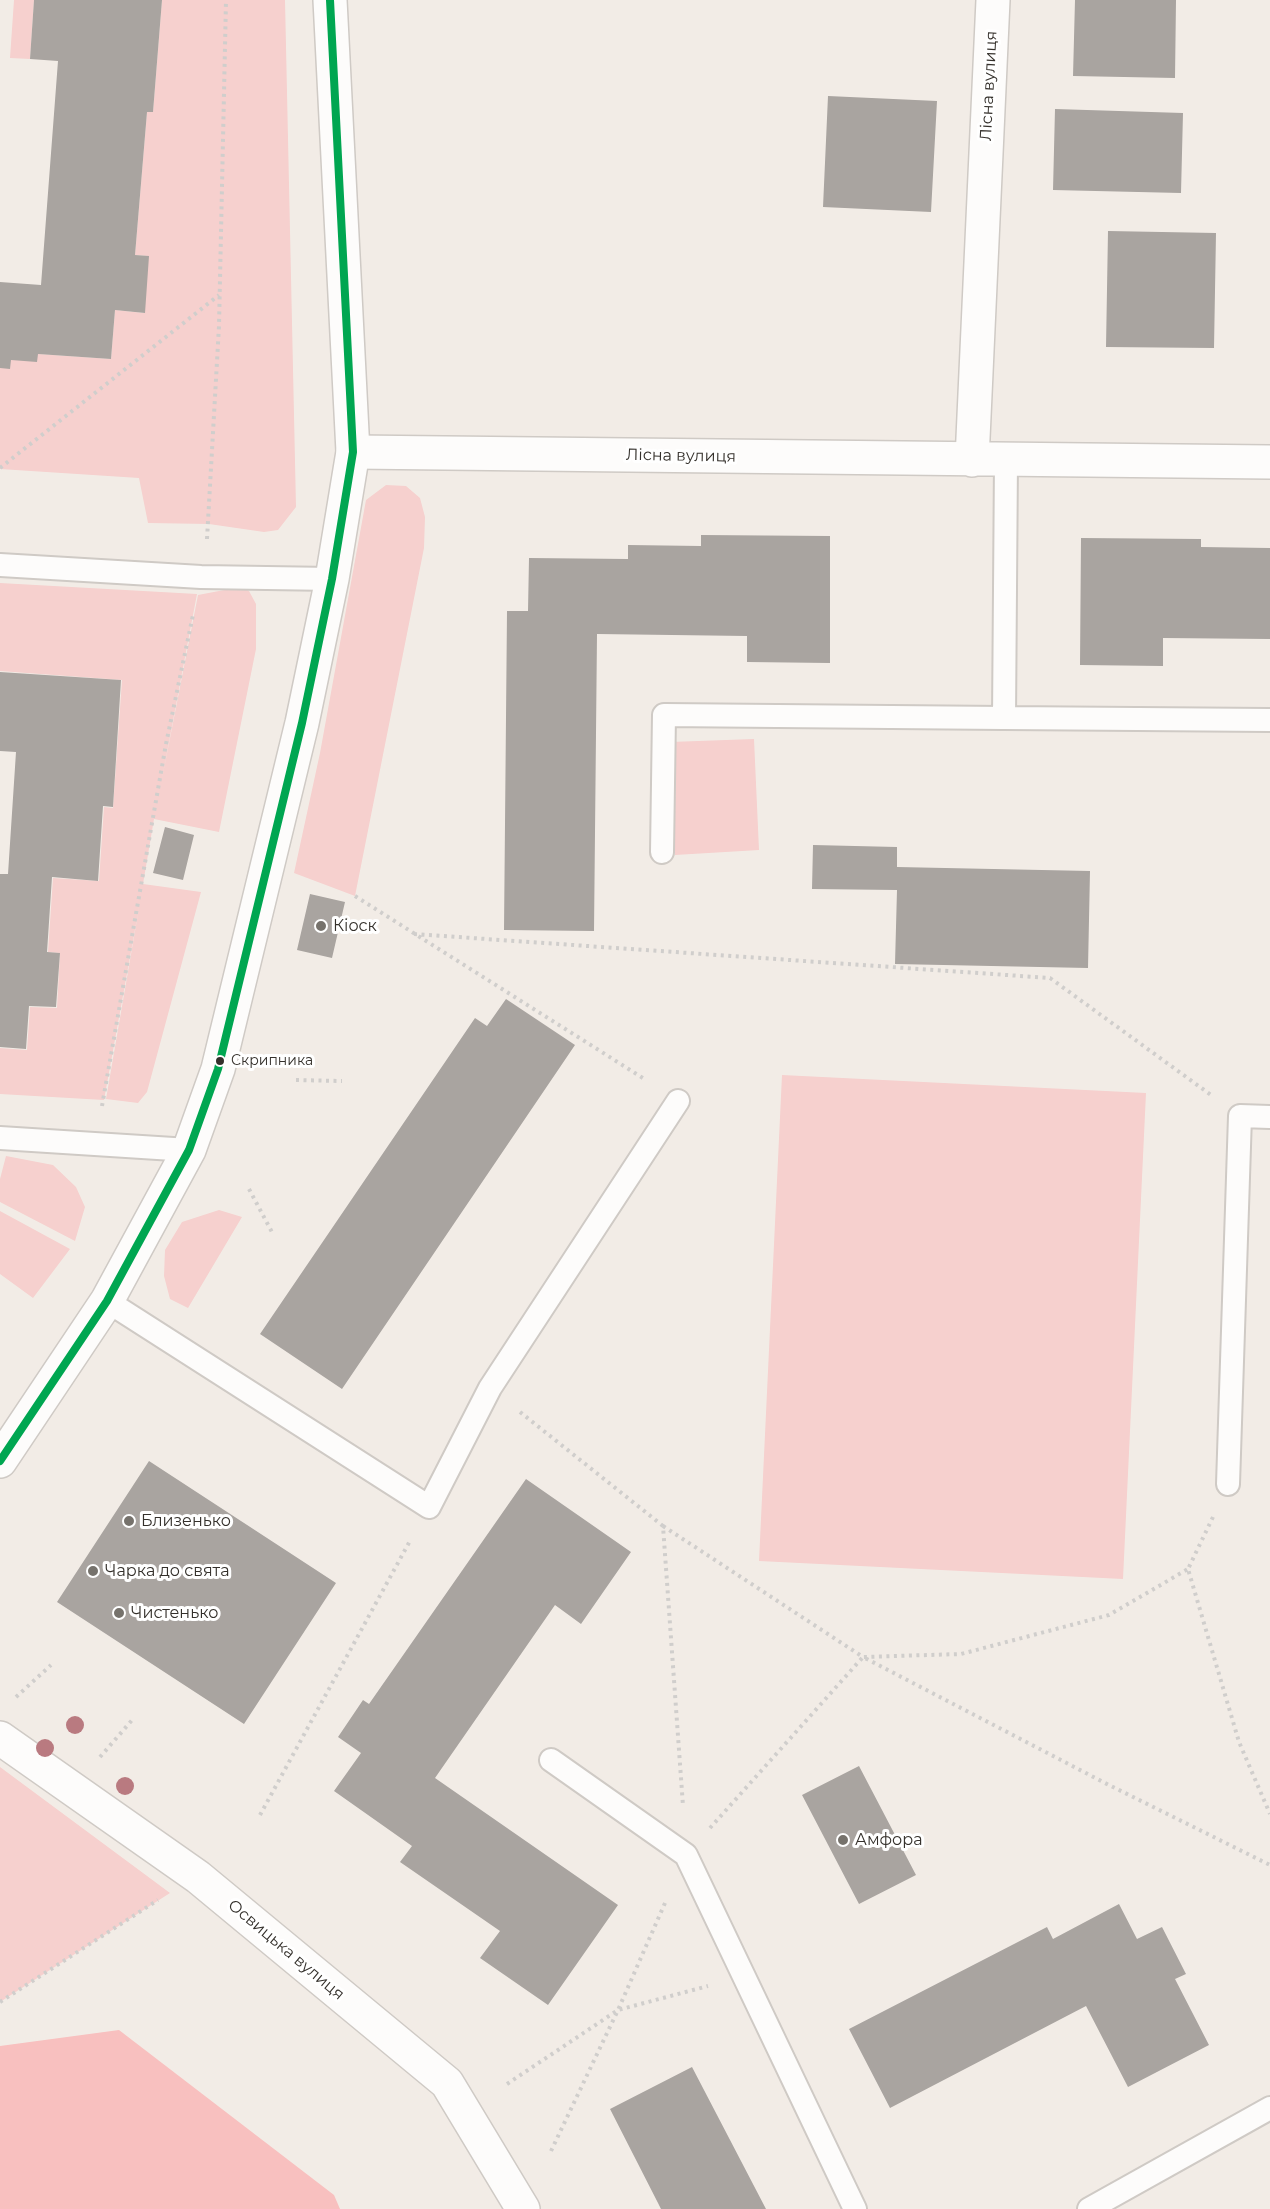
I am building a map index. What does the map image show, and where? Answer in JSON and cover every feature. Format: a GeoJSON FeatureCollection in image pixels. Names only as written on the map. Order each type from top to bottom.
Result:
{"type":"FeatureCollection","features":[{"type":"Feature","properties":{"kind":"street"},"geometry":{"type":"LineString","coordinates":[[0,1461],[107,1301],[189,1150],[218,1069],[302,723],[332,579],[354,452],[330,0]]}},
{"type":"Feature","properties":{"kind":"street","name":"Лісна вулиця"},"geometry":{"type":"LineString","coordinates":[[972,460],[993,0]]}},
{"type":"Feature","properties":{"kind":"street","name":"Лісна вулиця"},"geometry":{"type":"LineString","coordinates":[[354,452],[1270,462]]}},
{"type":"Feature","properties":{"kind":"street","name":"Освицька вулиця"},"geometry":{"type":"LineString","coordinates":[[0,1738],[198,1877],[447,2082],[523,2209]]}},
{"type":"Feature","properties":{"kind":"lane"},"geometry":{"type":"LineString","coordinates":[[1004,718],[1006,460]]}},
{"type":"Feature","properties":{"kind":"lane"},"geometry":{"type":"LineString","coordinates":[[0,565],[201,577],[332,579]]}},
{"type":"Feature","properties":{"kind":"lane"},"geometry":{"type":"LineString","coordinates":[[662,852],[664,715],[1270,720]]}},
{"type":"Feature","properties":{"kind":"lane"},"geometry":{"type":"LineString","coordinates":[[107,1301],[429,1506],[490,1388],[678,1101]]}},
{"type":"Feature","properties":{"kind":"lane"},"geometry":{"type":"LineString","coordinates":[[1228,1484],[1240,1116],[1270,1117]]}},
{"type":"Feature","properties":{"kind":"lane"},"geometry":{"type":"LineString","coordinates":[[0,1138],[189,1150]]}},
{"type":"Feature","properties":{"kind":"lane"},"geometry":{"type":"LineString","coordinates":[[551,1760],[686,1855],[855,2209]]}},
{"type":"Feature","properties":{"kind":"lane"},"geometry":{"type":"LineString","coordinates":[[1089,2209],[1270,2108]]}},
{"type":"Feature","properties":{"kind":"path"},"geometry":{"type":"LineString","coordinates":[[206,545],[220,294],[226,0]]}},
{"type":"Feature","properties":{"kind":"path"},"geometry":{"type":"LineString","coordinates":[[0,468],[220,294]]}},
{"type":"Feature","properties":{"kind":"path"},"geometry":{"type":"LineString","coordinates":[[88,1143],[104,1100],[166,744],[201,577]]}},
{"type":"Feature","properties":{"kind":"path"},"geometry":{"type":"LineString","coordinates":[[355,896],[678,1101]]}},
{"type":"Feature","properties":{"kind":"path"},"geometry":{"type":"LineString","coordinates":[[414,934],[1050,978],[1240,1116]]}},
{"type":"Feature","properties":{"kind":"path"},"geometry":{"type":"LineString","coordinates":[[296,1080],[342,1081]]}},
{"type":"Feature","properties":{"kind":"path"},"geometry":{"type":"LineString","coordinates":[[249,1189],[273,1234]]}},
{"type":"Feature","properties":{"kind":"path"},"geometry":{"type":"LineString","coordinates":[[490,1388],[663,1526],[863,1657],[1104,1783],[1270,1865]]}},
{"type":"Feature","properties":{"kind":"path"},"geometry":{"type":"LineString","coordinates":[[551,2151],[618,2010],[686,1855],[863,1657],[961,1654],[1109,1615],[1188,1569],[1228,1484]]}},
{"type":"Feature","properties":{"kind":"path"},"geometry":{"type":"LineString","coordinates":[[260,1815],[429,1506]]}},
{"type":"Feature","properties":{"kind":"path"},"geometry":{"type":"LineString","coordinates":[[663,1526],[686,1855]]}},
{"type":"Feature","properties":{"kind":"path"},"geometry":{"type":"LineString","coordinates":[[1188,1569],[1239,1742],[1270,1814]]}},
{"type":"Feature","properties":{"kind":"path"},"geometry":{"type":"LineString","coordinates":[[9,1704],[51,1665]]}},
{"type":"Feature","properties":{"kind":"path"},"geometry":{"type":"LineString","coordinates":[[0,2002],[198,1877]]}},
{"type":"Feature","properties":{"kind":"path"},"geometry":{"type":"LineString","coordinates":[[507,2084],[618,2010],[744,1976]]}},
{"type":"Feature","properties":{"kind":"shaded area"},"geometry":{"type":"Polygon","coordinates":[[[14,0],[34,0],[30,59],[10,58],[14,0]]]}},
{"type":"Feature","properties":{"kind":"shaded area"},"geometry":{"type":"Polygon","coordinates":[[[162,0],[285,0],[296,507],[278,530],[264,532],[209,524],[148,523],[139,478],[0,469],[0,368],[11,360],[38,354],[111,359],[115,310],[144,313],[148,256],[135,255],[147,112],[153,112],[162,0]]]}},
{"type":"Feature","properties":{"kind":"shaded area"},"geometry":{"type":"Polygon","coordinates":[[[386,485],[406,486],[420,498],[425,517],[424,548],[355,896],[294,873],[320,753],[366,500],[386,485]]]}},
{"type":"Feature","properties":{"kind":"shaded area"},"geometry":{"type":"Polygon","coordinates":[[[0,583],[197,594],[161,784],[198,595],[240,587],[249,591],[256,604],[256,649],[219,832],[154,819],[143,884],[201,892],[147,1092],[138,1103],[106,1099],[140,902],[104,1100],[0,1094],[0,1048],[27,1050],[30,1007],[57,1008],[60,953],[48,952],[53,878],[99,881],[104,807],[113,808],[122,680],[0,671],[0,583]]]}},
{"type":"Feature","properties":{"kind":"shaded area"},"geometry":{"type":"Polygon","coordinates":[[[754,739],[759,850],[675,855],[670,742],[754,739]]]}},
{"type":"Feature","properties":{"kind":"shaded area"},"geometry":{"type":"Polygon","coordinates":[[[782,1075],[1146,1093],[1123,1579],[759,1561],[782,1075]]]}},
{"type":"Feature","properties":{"kind":"shaded area"},"geometry":{"type":"Polygon","coordinates":[[[6,1156],[53,1165],[76,1187],[85,1207],[75,1241],[0,1202],[0,1179],[6,1156]]]}},
{"type":"Feature","properties":{"kind":"shaded area"},"geometry":{"type":"Polygon","coordinates":[[[219,1210],[242,1217],[188,1308],[170,1299],[164,1276],[165,1250],[182,1222],[219,1210]]]}},
{"type":"Feature","properties":{"kind":"shaded area"},"geometry":{"type":"Polygon","coordinates":[[[0,1211],[70,1249],[33,1298],[0,1274],[0,1211]]]}},
{"type":"Feature","properties":{"kind":"shaded area"},"geometry":{"type":"Polygon","coordinates":[[[0,1767],[170,1893],[0,2002],[0,1767]]]}},
{"type":"Feature","properties":{"kind":"shaded area"},"geometry":{"type":"Polygon","coordinates":[[[119,2030],[334,2195],[340,2209],[0,2209],[0,2046],[119,2030]]]}},
{"type":"Feature","properties":{"kind":"building"},"geometry":{"type":"Polygon","coordinates":[[[34,0],[162,0],[153,112],[147,112],[135,255],[149,256],[145,313],[115,310],[111,359],[38,354],[37,362],[11,360],[10,369],[0,368],[0,282],[41,285],[58,61],[30,59],[34,0]]]}},
{"type":"Feature","properties":{"kind":"building"},"geometry":{"type":"Polygon","coordinates":[[[1075,0],[1176,0],[1175,78],[1073,76],[1075,0]]]}},
{"type":"Feature","properties":{"kind":"building"},"geometry":{"type":"Polygon","coordinates":[[[828,96],[937,101],[931,212],[823,207],[828,96]]]}},
{"type":"Feature","properties":{"kind":"building"},"geometry":{"type":"Polygon","coordinates":[[[1055,109],[1183,113],[1181,193],[1053,190],[1055,109]]]}},
{"type":"Feature","properties":{"kind":"building"},"geometry":{"type":"Polygon","coordinates":[[[1108,231],[1216,233],[1214,348],[1106,347],[1108,231]]]}},
{"type":"Feature","properties":{"kind":"building"},"geometry":{"type":"Polygon","coordinates":[[[701,535],[830,536],[830,663],[747,662],[747,636],[597,634],[594,931],[504,930],[507,611],[528,611],[529,558],[628,559],[628,545],[701,546],[701,535]]]}},
{"type":"Feature","properties":{"kind":"building"},"geometry":{"type":"Polygon","coordinates":[[[1081,538],[1201,539],[1201,547],[1270,548],[1270,639],[1163,638],[1163,666],[1080,665],[1081,538]]]}},
{"type":"Feature","properties":{"kind":"building"},"geometry":{"type":"Polygon","coordinates":[[[0,672],[121,680],[113,807],[103,806],[98,881],[52,877],[47,952],[60,953],[56,1007],[29,1006],[26,1049],[0,1047],[0,874],[8,874],[16,752],[0,751],[0,672]]]}},
{"type":"Feature","properties":{"kind":"building"},"geometry":{"type":"Polygon","coordinates":[[[165,827],[194,835],[183,880],[153,873],[165,827]]]}},
{"type":"Feature","properties":{"kind":"building"},"geometry":{"type":"Polygon","coordinates":[[[813,845],[897,847],[897,867],[1090,871],[1088,968],[895,964],[897,890],[812,889],[813,845]]]}},
{"type":"Feature","properties":{"kind":"building","name":"Кіоск"},"geometry":{"type":"Polygon","coordinates":[[[310,894],[345,902],[332,958],[297,950],[310,894]]]}},
{"type":"Feature","properties":{"kind":"building"},"geometry":{"type":"Polygon","coordinates":[[[506,999],[575,1045],[342,1389],[260,1334],[475,1018],[487,1026],[506,999]]]}},
{"type":"Feature","properties":{"kind":"building"},"geometry":{"type":"Polygon","coordinates":[[[149,1461],[336,1583],[244,1724],[57,1602],[149,1461]]]}},
{"type":"Feature","properties":{"kind":"building"},"geometry":{"type":"Polygon","coordinates":[[[526,1479],[631,1552],[581,1624],[555,1605],[435,1778],[618,1905],[548,2005],[480,1958],[500,1931],[400,1862],[412,1846],[334,1791],[361,1753],[338,1737],[363,1700],[369,1704],[526,1479]]]}},
{"type":"Feature","properties":{"kind":"building"},"geometry":{"type":"Polygon","coordinates":[[[859,1766],[916,1875],[859,1904],[802,1795],[859,1766]]]}},
{"type":"Feature","properties":{"kind":"building"},"geometry":{"type":"Polygon","coordinates":[[[1119,1904],[1137,1939],[1162,1927],[1186,1974],[1175,1979],[1209,2045],[1128,2087],[1086,2006],[890,2108],[849,2029],[1047,1927],[1053,1939],[1119,1904]]]}},
{"type":"Feature","properties":{"kind":"building"},"geometry":{"type":"Polygon","coordinates":[[[692,2067],[766,2209],[661,2209],[610,2109],[692,2067]]]}},
{"type":"Feature","properties":{"kind":"transit line"},"geometry":{"type":"LineString","coordinates":[[0,1461],[107,1301],[189,1150],[218,1069],[302,723],[332,579],[353,452],[330,0]]}},
{"type":"Feature","properties":{"kind":"place","name":"Кіоск"},"geometry":{"type":"Point","coordinates":[321,926]}},
{"type":"Feature","properties":{"kind":"place","name":"Скрипника"},"geometry":{"type":"Point","coordinates":[220,1061]}},
{"type":"Feature","properties":{"kind":"place","name":"Близенько"},"geometry":{"type":"Point","coordinates":[129,1521]}},
{"type":"Feature","properties":{"kind":"place","name":"Чарка до свята"},"geometry":{"type":"Point","coordinates":[93,1571]}},
{"type":"Feature","properties":{"kind":"place","name":"Чистенько"},"geometry":{"type":"Point","coordinates":[119,1613]}},
{"type":"Feature","properties":{"kind":"place","name":"Амфора"},"geometry":{"type":"Point","coordinates":[843,1840]}}]}
